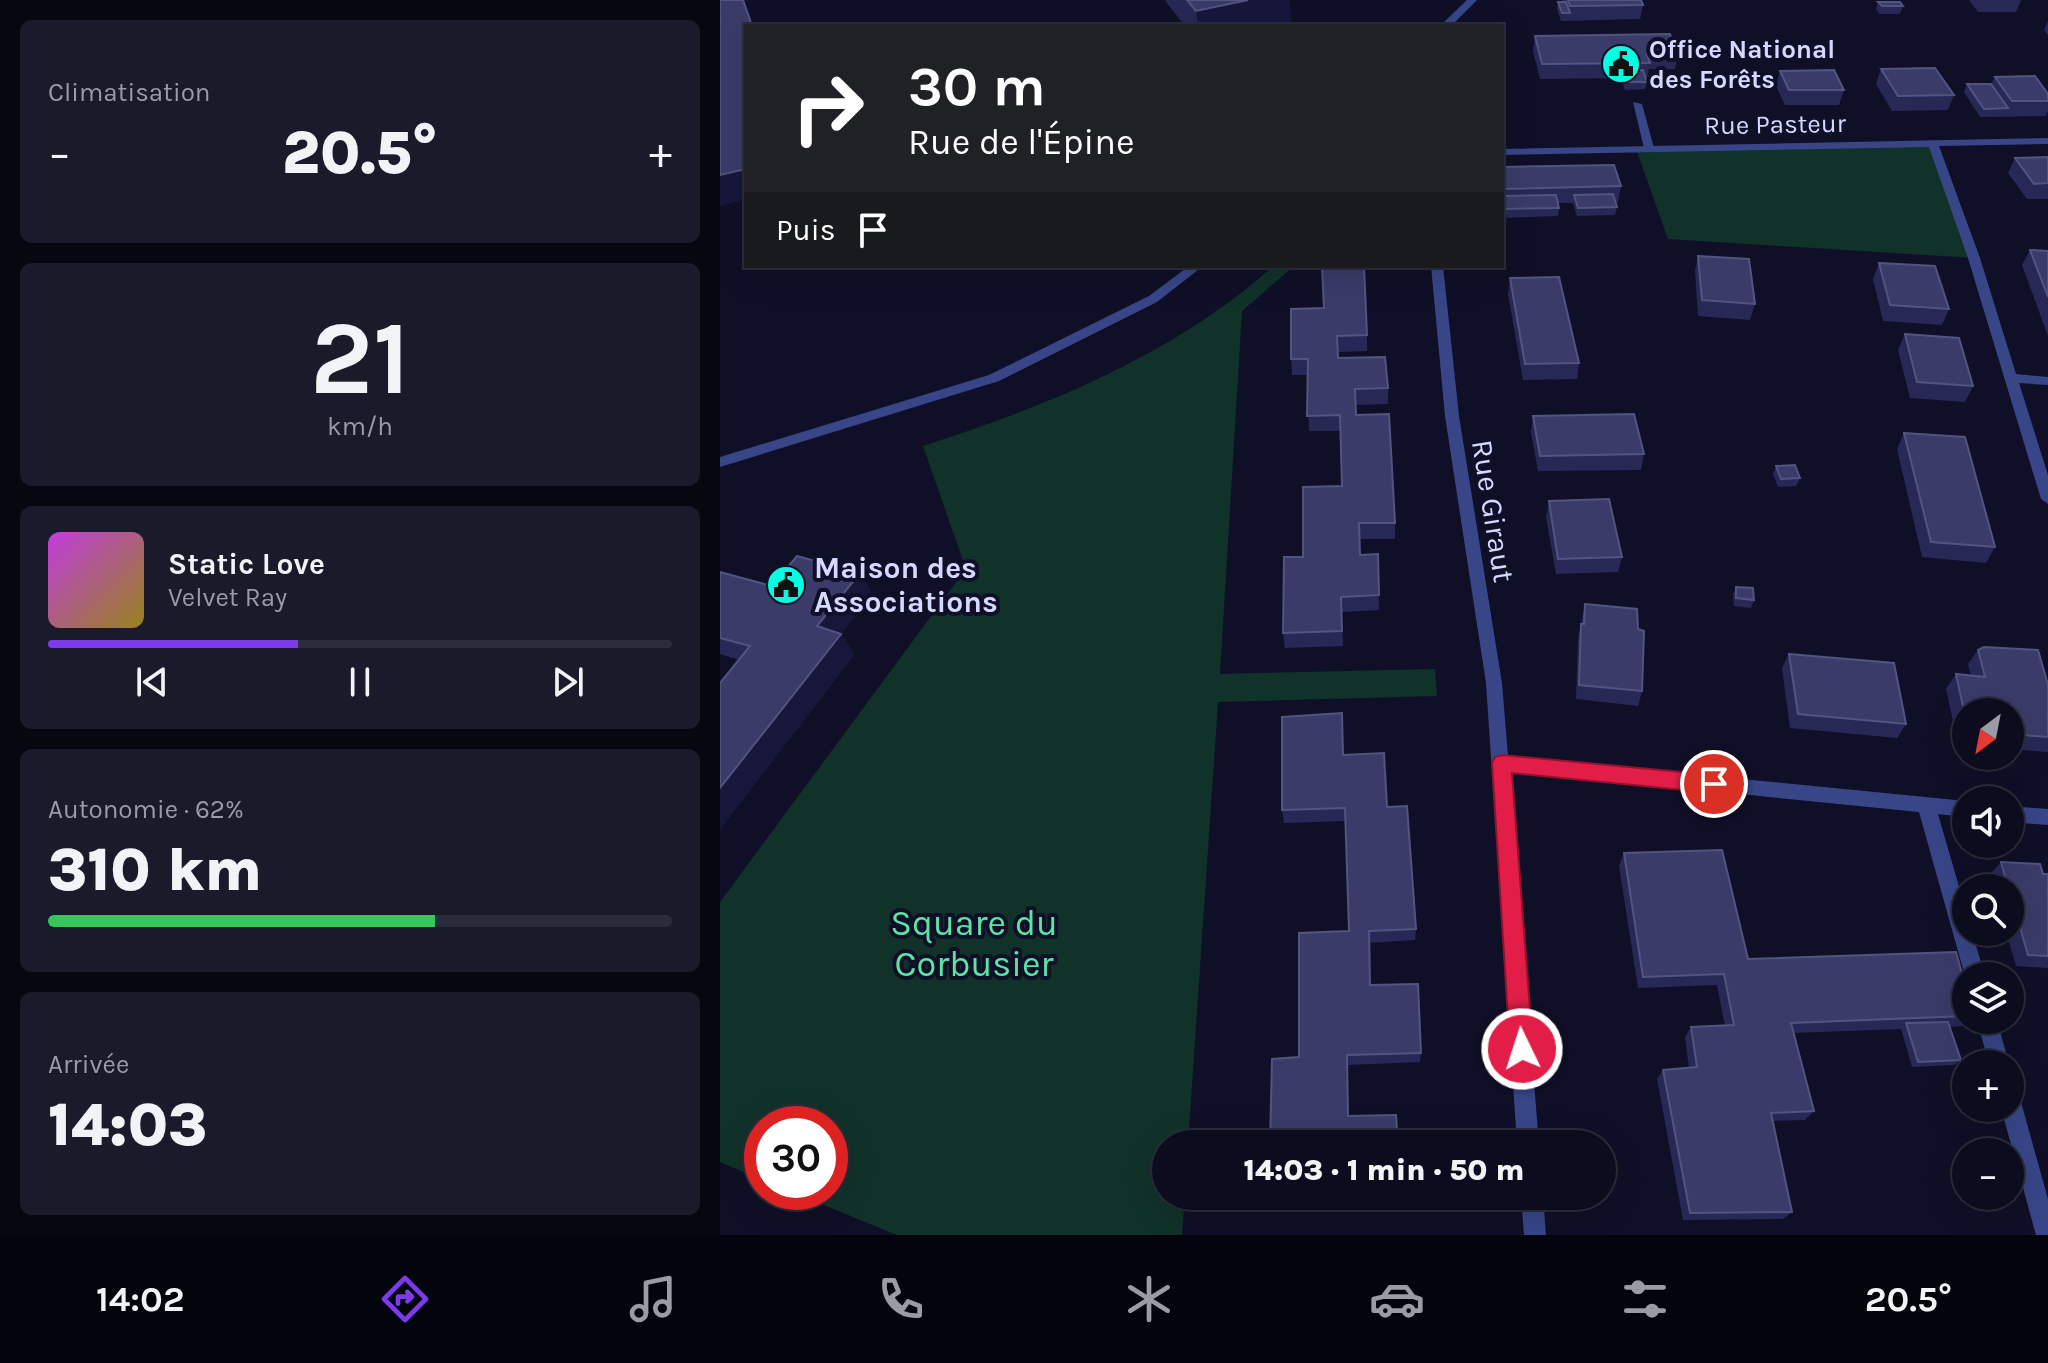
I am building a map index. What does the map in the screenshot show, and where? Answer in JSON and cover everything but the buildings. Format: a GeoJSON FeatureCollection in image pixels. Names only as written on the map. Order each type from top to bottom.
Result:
{"type":"FeatureCollection","features":[{"type":"Feature","properties":{"kind":"street"},"geometry":{"type":"LineString","coordinates":[[1447,24],[1472,0]]}},
{"type":"Feature","properties":{"kind":"street"},"geometry":{"type":"LineString","coordinates":[[1637,104],[1649,148]]}},
{"type":"Feature","properties":{"kind":"street","name":"Rue Pasteur"},"geometry":{"type":"LineString","coordinates":[[1504,152],[2048,141]]}},
{"type":"Feature","properties":{"kind":"street"},"geometry":{"type":"LineString","coordinates":[[1933,144],[1974,258],[2048,499]]}},
{"type":"Feature","properties":{"kind":"street"},"geometry":{"type":"LineString","coordinates":[[720,462],[994,378],[1153,299],[1194,268]]}},
{"type":"Feature","properties":{"kind":"street","name":"Rue Giraut"},"geometry":{"type":"LineString","coordinates":[[1437,268],[1452,416],[1494,683],[1527,1130]]}},
{"type":"Feature","properties":{"kind":"street"},"geometry":{"type":"LineString","coordinates":[[2010,378],[2048,381]]}},
{"type":"Feature","properties":{"kind":"street"},"geometry":{"type":"LineString","coordinates":[[1502,763],[1952,808]]}},
{"type":"Feature","properties":{"kind":"street"},"geometry":{"type":"LineString","coordinates":[[1926,805],[1971,962]]}},
{"type":"Feature","properties":{"kind":"street"},"geometry":{"type":"LineString","coordinates":[[2024,815],[2048,817]]}},
{"type":"Feature","properties":{"kind":"street"},"geometry":{"type":"LineString","coordinates":[[2016,1122],[2047,1235]]}},
{"type":"Feature","properties":{"kind":"street"},"geometry":{"type":"LineString","coordinates":[[1533,1210],[1535,1235]]}},
{"type":"Feature","properties":{"kind":"green space"},"geometry":{"type":"Polygon","coordinates":[[[1933,144],[1974,258],[1668,239],[1636,149],[1933,144]]]}},
{"type":"Feature","properties":{"kind":"green space","name":"Square du Corbusier"},"geometry":{"type":"Polygon","coordinates":[[[1271,268],[1292,268],[1242,311],[1220,674],[1435,669],[1437,696],[1218,702],[1189,1130],[1152,1130],[1152,1210],[1184,1210],[1182,1235],[897,1235],[836,1210],[848,1210],[848,1106],[744,1106],[744,1172],[720,1162],[720,902],[966,569],[923,446],[1062,395],[1153,351],[1196,325],[1271,268]]]}},
{"type":"Feature","properties":{"kind":"place","name":"Office National des Forêts"},"geometry":{"type":"Point","coordinates":[1621,64]}},
{"type":"Feature","properties":{"kind":"place","name":"Maison des Associations"},"geometry":{"type":"Point","coordinates":[786,585]}},
{"type":"Feature","properties":{"kind":"route"},"geometry":{"type":"LineString","coordinates":[[1522,1049],[1502,763],[1714,784]]}}]}
